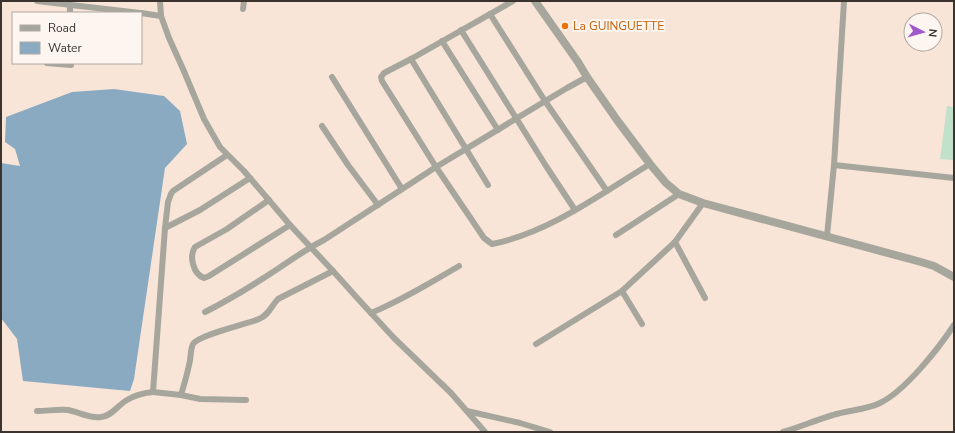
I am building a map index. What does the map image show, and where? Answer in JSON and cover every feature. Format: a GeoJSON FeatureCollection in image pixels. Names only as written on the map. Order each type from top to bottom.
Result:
{"type":"FeatureCollection","features":[{"type":"Feature","properties":{"kind":"street"},"geometry":{"type":"LineString","coordinates":[[37,1],[70,3],[133,12]]}},
{"type":"Feature","properties":{"kind":"street"},"geometry":{"type":"LineString","coordinates":[[160,1],[160,16],[214,140],[250,178],[309,247],[371,313],[451,393],[485,432]]}},
{"type":"Feature","properties":{"kind":"street"},"geometry":{"type":"LineString","coordinates":[[243,8],[244,1]]}},
{"type":"Feature","properties":{"kind":"street"},"geometry":{"type":"LineString","coordinates":[[513,1],[382,74],[381,79],[436,167],[484,238],[492,244],[518,237],[561,218],[650,164]]}},
{"type":"Feature","properties":{"kind":"street"},"geometry":{"type":"LineString","coordinates":[[535,1],[587,77],[650,164],[666,183],[679,194],[703,203],[934,266],[954,277]]}},
{"type":"Feature","properties":{"kind":"street"},"geometry":{"type":"LineString","coordinates":[[827,236],[834,165],[844,1]]}},
{"type":"Feature","properties":{"kind":"street"},"geometry":{"type":"LineString","coordinates":[[142,13],[160,16]]}},
{"type":"Feature","properties":{"kind":"street"},"geometry":{"type":"LineString","coordinates":[[490,14],[546,102],[607,190]]}},
{"type":"Feature","properties":{"kind":"street"},"geometry":{"type":"LineString","coordinates":[[461,30],[575,210]]}},
{"type":"Feature","properties":{"kind":"street"},"geometry":{"type":"LineString","coordinates":[[442,41],[498,130]]}},
{"type":"Feature","properties":{"kind":"street"},"geometry":{"type":"LineString","coordinates":[[411,59],[488,185]]}},
{"type":"Feature","properties":{"kind":"street"},"geometry":{"type":"LineString","coordinates":[[60,64],[71,64]]}},
{"type":"Feature","properties":{"kind":"street"},"geometry":{"type":"LineString","coordinates":[[332,77],[402,189]]}},
{"type":"Feature","properties":{"kind":"street"},"geometry":{"type":"LineString","coordinates":[[204,312],[227,301],[266,277],[309,247],[324,240],[436,167],[587,77]]}},
{"type":"Feature","properties":{"kind":"street"},"geometry":{"type":"LineString","coordinates":[[322,126],[348,165],[378,205]]}},
{"type":"Feature","properties":{"kind":"street"},"geometry":{"type":"LineString","coordinates":[[153,392],[168,202],[171,194],[227,155]]}},
{"type":"Feature","properties":{"kind":"street"},"geometry":{"type":"LineString","coordinates":[[834,165],[954,178]]}},
{"type":"Feature","properties":{"kind":"street"},"geometry":{"type":"LineString","coordinates":[[165,228],[200,210],[250,178]]}},
{"type":"Feature","properties":{"kind":"street"},"geometry":{"type":"LineString","coordinates":[[616,235],[679,194]]}},
{"type":"Feature","properties":{"kind":"street"},"geometry":{"type":"LineString","coordinates":[[269,200],[227,229],[195,247],[192,260],[198,274],[204,278],[209,276],[290,225]]}},
{"type":"Feature","properties":{"kind":"street"},"geometry":{"type":"LineString","coordinates":[[536,344],[622,291],[675,242],[703,203]]}},
{"type":"Feature","properties":{"kind":"street"},"geometry":{"type":"LineString","coordinates":[[675,242],[705,298]]}},
{"type":"Feature","properties":{"kind":"street"},"geometry":{"type":"LineString","coordinates":[[371,313],[412,294],[459,266]]}},
{"type":"Feature","properties":{"kind":"street"},"geometry":{"type":"LineString","coordinates":[[181,395],[194,342],[208,335],[265,316],[278,299],[333,271]]}},
{"type":"Feature","properties":{"kind":"street"},"geometry":{"type":"LineString","coordinates":[[622,291],[642,324]]}},
{"type":"Feature","properties":{"kind":"street"},"geometry":{"type":"LineString","coordinates":[[783,432],[833,415],[874,405],[885,400],[903,386],[941,344],[954,325]]}},
{"type":"Feature","properties":{"kind":"street"},"geometry":{"type":"LineString","coordinates":[[37,411],[67,410],[101,418],[107,416],[126,400],[140,394],[153,392],[200,399],[246,400]]}},
{"type":"Feature","properties":{"kind":"street"},"geometry":{"type":"LineString","coordinates":[[467,412],[520,423],[550,432]]}},
{"type":"Feature","properties":{"kind":"green space"},"geometry":{"type":"Polygon","coordinates":[[[947,106],[954,107],[954,160],[940,159],[947,106]]]}},
{"type":"Feature","properties":{"kind":"water"},"geometry":{"type":"Polygon","coordinates":[[[114,89],[164,96],[180,111],[187,144],[165,168],[134,379],[130,391],[23,381],[17,339],[1,318],[1,163],[20,166],[15,149],[5,142],[6,117],[72,92],[114,89]]]}},
{"type":"Feature","properties":{"kind":"place","name":"La GUINGUETTE"},"geometry":{"type":"Point","coordinates":[565,26]}}]}
